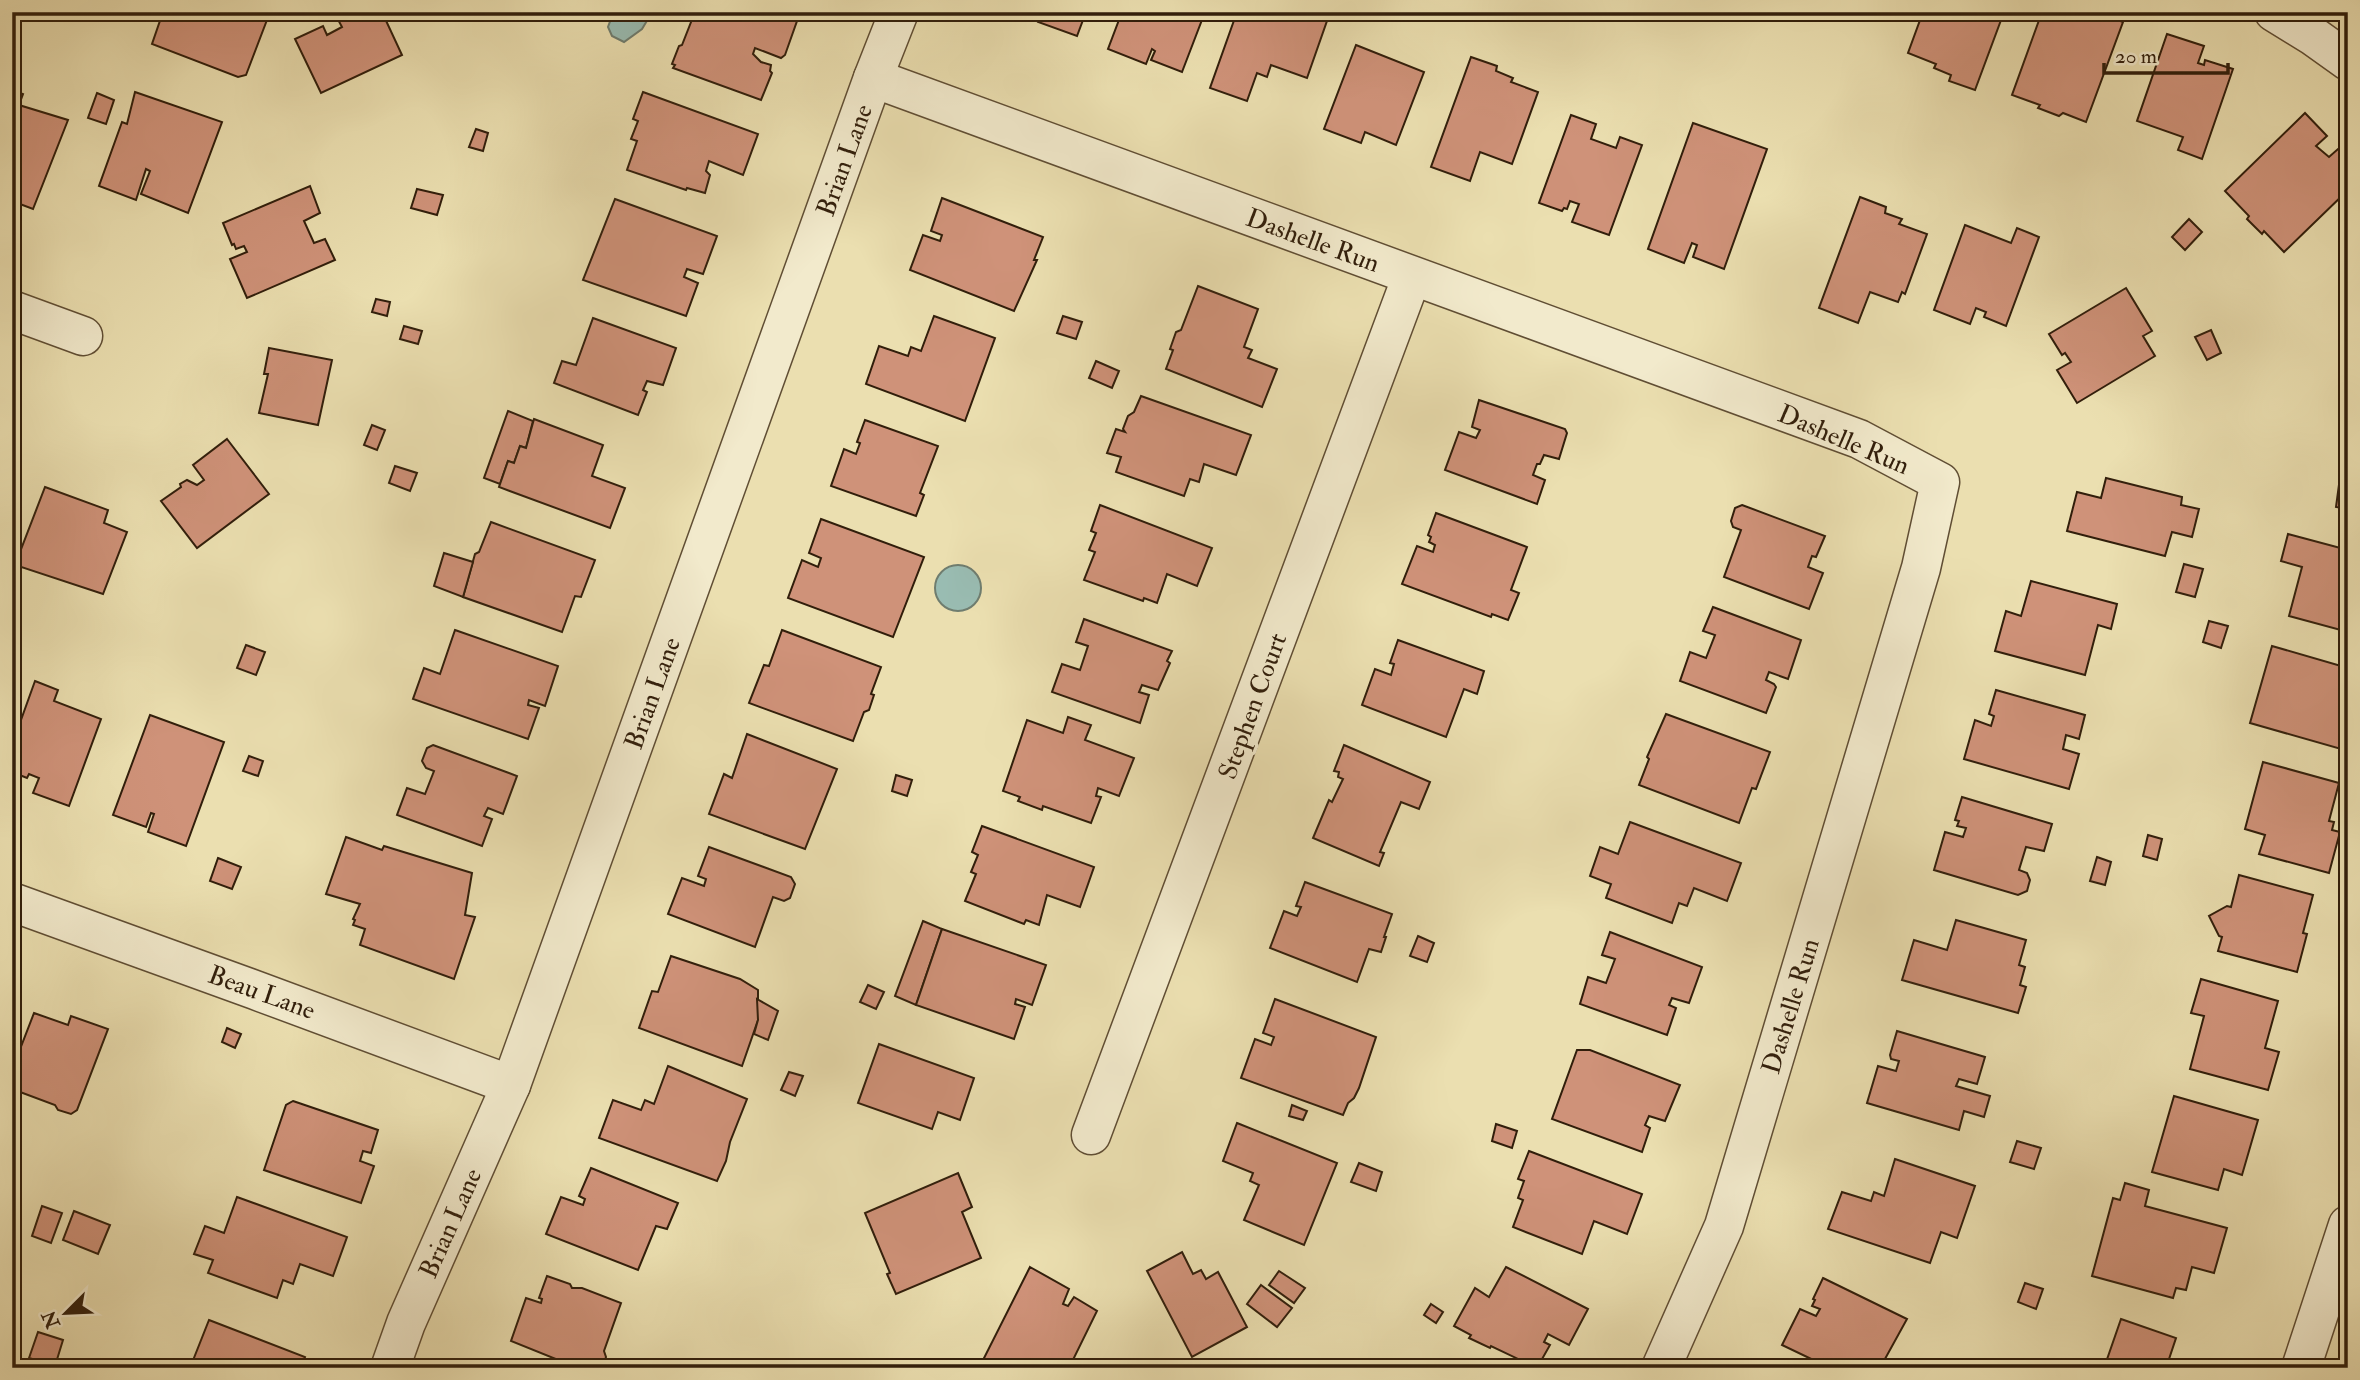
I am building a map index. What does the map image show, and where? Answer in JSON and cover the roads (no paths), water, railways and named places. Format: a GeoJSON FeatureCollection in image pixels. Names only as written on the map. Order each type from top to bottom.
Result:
{"type":"FeatureCollection","features":[{"type":"Feature","properties":{"kind":"street","name":"Brian Lane"},"geometry":{"type":"LineString","coordinates":[[390,1368],[406,1323],[511,1085],[899,12]]}},
{"type":"Feature","properties":{"kind":"street"},"geometry":{"type":"LineString","coordinates":[[2274,12],[2348,61]]}},
{"type":"Feature","properties":{"kind":"street","name":"Dashelle Run"},"geometry":{"type":"LineString","coordinates":[[873,78],[1859,439],[1940,482],[1921,568],[1724,1226],[1661,1368]]}},
{"type":"Feature","properties":{"kind":"street","name":"Stephen Court"},"geometry":{"type":"LineString","coordinates":[[1091,1135],[1412,276]]}},
{"type":"Feature","properties":{"kind":"street"},"geometry":{"type":"LineString","coordinates":[[12,310],[83,336]]}},
{"type":"Feature","properties":{"kind":"street","name":"Beau Lane"},"geometry":{"type":"LineString","coordinates":[[12,902],[511,1085]]}},
{"type":"Feature","properties":{"kind":"street"},"geometry":{"type":"LineString","coordinates":[[2301,1368],[2348,1225]]}},
{"type":"Feature","properties":{"kind":"water"},"geometry":{"type":"Polygon","coordinates":[[[609,12],[651,14],[642,29],[624,42],[612,36],[608,27],[612,16],[609,12]]]}},
{"type":"Feature","properties":{"kind":"water"},"geometry":{"type":"Polygon","coordinates":[[[958,565],[974,572],[981,588],[974,604],[958,611],[942,604],[935,588],[942,572],[958,565]]]}}]}
